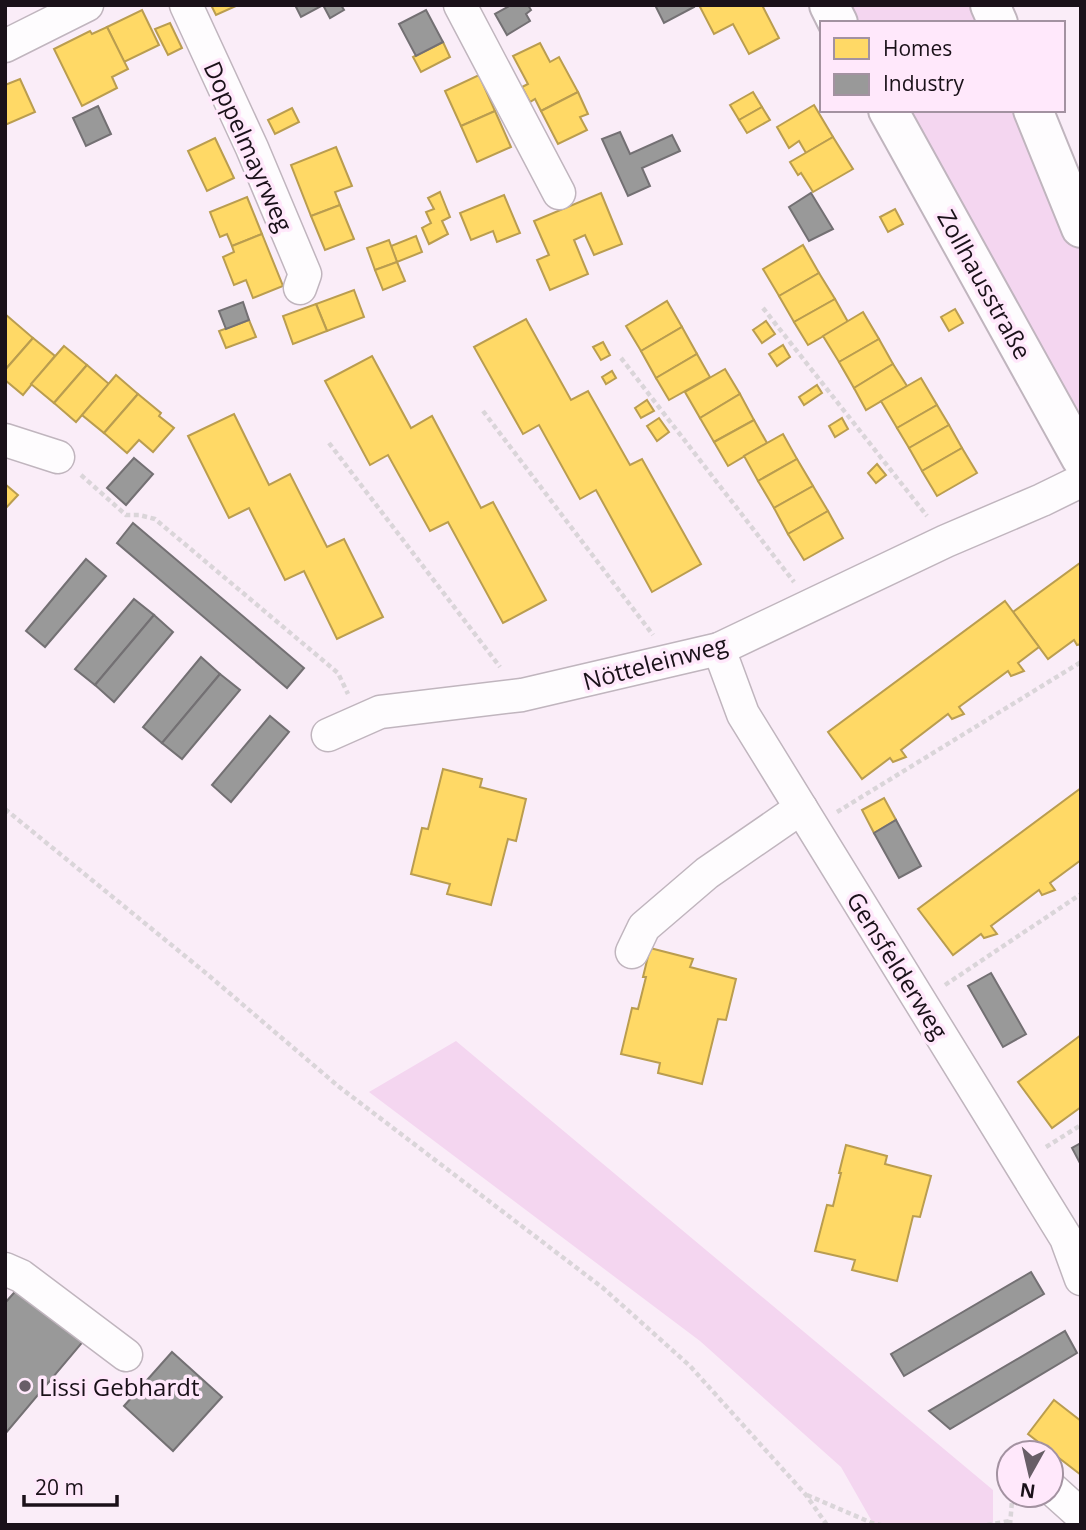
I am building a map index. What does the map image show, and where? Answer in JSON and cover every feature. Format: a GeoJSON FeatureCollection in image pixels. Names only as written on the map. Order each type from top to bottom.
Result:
{"type":"FeatureCollection","features":[{"type":"Feature","properties":{"kind":"main road"},"geometry":{"type":"LineString","coordinates":[[829,5],[837,21]]}},
{"type":"Feature","properties":{"kind":"main road"},"geometry":{"type":"LineString","coordinates":[[990,5],[997,21]]}},
{"type":"Feature","properties":{"kind":"main road","name":"Zollhausstraße"},"geometry":{"type":"LineString","coordinates":[[889,112],[1081,458]]}},
{"type":"Feature","properties":{"kind":"main road"},"geometry":{"type":"LineString","coordinates":[[1034,112],[1081,228]]}},
{"type":"Feature","properties":{"kind":"street"},"geometry":{"type":"LineString","coordinates":[[5,46],[87,5]]}},
{"type":"Feature","properties":{"kind":"street","name":"Doppelmayrweg"},"geometry":{"type":"LineString","coordinates":[[186,5],[252,148],[305,274],[300,288]]}},
{"type":"Feature","properties":{"kind":"street"},"geometry":{"type":"LineString","coordinates":[[460,5],[559,193]]}},
{"type":"Feature","properties":{"kind":"street"},"geometry":{"type":"LineString","coordinates":[[5,440],[58,457]]}},
{"type":"Feature","properties":{"kind":"street","name":"Nötteleinweg"},"geometry":{"type":"LineString","coordinates":[[328,735],[380,712],[522,695],[719,649],[946,541],[1081,481]]}},
{"type":"Feature","properties":{"kind":"street","name":"Gensfelderweg"},"geometry":{"type":"LineString","coordinates":[[719,649],[743,714],[1066,1238],[1081,1279]]}},
{"type":"Feature","properties":{"kind":"street"},"geometry":{"type":"LineString","coordinates":[[632,952],[643,928],[697,882],[807,818]]}},
{"type":"Feature","properties":{"kind":"street"},"geometry":{"type":"LineString","coordinates":[[5,1269],[21,1276],[126,1356]]}},
{"type":"Feature","properties":{"kind":"street"},"geometry":{"type":"LineString","coordinates":[[1065,1501],[1081,1515]]}},
{"type":"Feature","properties":{"kind":"path"},"geometry":{"type":"LineString","coordinates":[[763,308],[946,541]]}},
{"type":"Feature","properties":{"kind":"path"},"geometry":{"type":"LineString","coordinates":[[621,358],[812,605]]}},
{"type":"Feature","properties":{"kind":"path"},"geometry":{"type":"LineString","coordinates":[[483,411],[672,660]]}},
{"type":"Feature","properties":{"kind":"path"},"geometry":{"type":"LineString","coordinates":[[329,443],[522,695]]}},
{"type":"Feature","properties":{"kind":"path"},"geometry":{"type":"LineString","coordinates":[[58,457],[126,515],[155,519],[338,673],[361,720]]}},
{"type":"Feature","properties":{"kind":"path"},"geometry":{"type":"LineString","coordinates":[[807,818],[1081,663]]}},
{"type":"Feature","properties":{"kind":"path"},"geometry":{"type":"LineString","coordinates":[[5,810],[207,974],[338,1086],[603,1288],[690,1366],[806,1495],[827,1525]]}},
{"type":"Feature","properties":{"kind":"path"},"geometry":{"type":"LineString","coordinates":[[920,1002],[1081,894]]}},
{"type":"Feature","properties":{"kind":"path"},"geometry":{"type":"LineString","coordinates":[[1019,1163],[1081,1125]]}},
{"type":"Feature","properties":{"kind":"path"},"geometry":{"type":"LineString","coordinates":[[806,1495],[872,1524],[881,1525]]}},
{"type":"Feature","properties":{"kind":"path"},"geometry":{"type":"LineString","coordinates":[[987,1525],[1010,1523]]}},
{"type":"Feature","properties":{"kind":"shaded area"},"geometry":{"type":"Polygon","coordinates":[[[844,5],[987,5],[993,21],[853,21],[844,5]]]}},
{"type":"Feature","properties":{"kind":"shaded area"},"geometry":{"type":"Polygon","coordinates":[[[905,112],[1031,112],[1081,235],[1081,431],[905,112]]]}},
{"type":"Feature","properties":{"kind":"shaded area"},"geometry":{"type":"Polygon","coordinates":[[[456,1041],[993,1490],[993,1525],[874,1525],[841,1467],[700,1341],[369,1092],[456,1041]]]}},
{"type":"Feature","properties":{"kind":"building: Homes"},"geometry":{"type":"Polygon","coordinates":[[[211,5],[238,5],[216,15],[211,5]]]}},
{"type":"Feature","properties":{"kind":"building: Homes"},"geometry":{"type":"Polygon","coordinates":[[[699,5],[762,5],[779,38],[749,54],[733,24],[714,34],[699,5]]]}},
{"type":"Feature","properties":{"kind":"building: Homes"},"geometry":{"type":"Polygon","coordinates":[[[142,10],[159,45],[124,62],[107,27],[142,10]]]}},
{"type":"Feature","properties":{"kind":"building: Homes"},"geometry":{"type":"Polygon","coordinates":[[[170,23],[182,48],[168,55],[155,29],[170,23]]]}},
{"type":"Feature","properties":{"kind":"building: Homes"},"geometry":{"type":"Polygon","coordinates":[[[107,27],[128,69],[112,77],[117,88],[82,106],[54,49],[90,31],[92,34],[107,27]]]}},
{"type":"Feature","properties":{"kind":"building: Homes"},"geometry":{"type":"Polygon","coordinates":[[[443,42],[450,57],[421,72],[413,57],[443,42]]]}},
{"type":"Feature","properties":{"kind":"building: Homes"},"geometry":{"type":"Polygon","coordinates":[[[540,43],[550,62],[559,57],[578,92],[541,111],[535,99],[530,102],[522,87],[528,84],[513,56],[540,43]]]}},
{"type":"Feature","properties":{"kind":"building: Homes"},"geometry":{"type":"Polygon","coordinates":[[[479,75],[495,111],[461,126],[445,91],[479,75]]]}},
{"type":"Feature","properties":{"kind":"building: Homes"},"geometry":{"type":"Polygon","coordinates":[[[20,79],[35,112],[5,125],[5,85],[20,79]]]}},
{"type":"Feature","properties":{"kind":"building: Homes"},"geometry":{"type":"Polygon","coordinates":[[[578,92],[588,114],[580,117],[587,130],[558,144],[541,111],[578,92]]]}},
{"type":"Feature","properties":{"kind":"building: Homes"},"geometry":{"type":"Polygon","coordinates":[[[753,92],[762,107],[739,120],[730,105],[753,92]]]}},
{"type":"Feature","properties":{"kind":"building: Homes"},"geometry":{"type":"Polygon","coordinates":[[[814,105],[833,137],[806,153],[799,141],[789,148],[777,127],[814,105]]]}},
{"type":"Feature","properties":{"kind":"building: Homes"},"geometry":{"type":"Polygon","coordinates":[[[762,107],[770,120],[747,133],[739,120],[762,107]]]}},
{"type":"Feature","properties":{"kind":"building: Homes"},"geometry":{"type":"Polygon","coordinates":[[[292,108],[299,122],[275,134],[268,120],[292,108]]]}},
{"type":"Feature","properties":{"kind":"building: Homes"},"geometry":{"type":"Polygon","coordinates":[[[495,111],[511,147],[477,162],[461,126],[495,111]]]}},
{"type":"Feature","properties":{"kind":"building: Homes"},"geometry":{"type":"Polygon","coordinates":[[[833,137],[853,169],[813,192],[790,162],[833,137]]]}},
{"type":"Feature","properties":{"kind":"building: Homes"},"geometry":{"type":"Polygon","coordinates":[[[215,138],[234,178],[207,191],[188,151],[215,138]]]}},
{"type":"Feature","properties":{"kind":"building: Homes"},"geometry":{"type":"Polygon","coordinates":[[[336,147],[352,186],[335,192],[340,205],[311,216],[291,165],[336,147]]]}},
{"type":"Feature","properties":{"kind":"building: Homes"},"geometry":{"type":"Polygon","coordinates":[[[440,192],[450,217],[442,221],[448,234],[429,244],[422,228],[431,223],[426,212],[434,209],[428,198],[440,192]]]}},
{"type":"Feature","properties":{"kind":"building: Homes"},"geometry":{"type":"Polygon","coordinates":[[[601,193],[622,244],[594,255],[585,235],[574,240],[588,274],[550,290],[537,260],[549,255],[534,221],[601,193]]]}},
{"type":"Feature","properties":{"kind":"building: Homes"},"geometry":{"type":"Polygon","coordinates":[[[504,195],[520,233],[497,242],[493,231],[471,240],[460,213],[504,195]]]}},
{"type":"Feature","properties":{"kind":"building: Homes"},"geometry":{"type":"Polygon","coordinates":[[[247,197],[262,234],[232,246],[227,234],[220,237],[210,212],[247,197]]]}},
{"type":"Feature","properties":{"kind":"building: Homes"},"geometry":{"type":"Polygon","coordinates":[[[340,205],[354,239],[325,250],[311,216],[340,205]]]}},
{"type":"Feature","properties":{"kind":"building: Homes"},"geometry":{"type":"Polygon","coordinates":[[[895,209],[903,224],[888,232],[880,217],[895,209]]]}},
{"type":"Feature","properties":{"kind":"building: Homes"},"geometry":{"type":"Polygon","coordinates":[[[262,234],[283,286],[253,298],[246,280],[234,285],[223,257],[234,252],[232,246],[262,234]]]}},
{"type":"Feature","properties":{"kind":"building: Homes"},"geometry":{"type":"Polygon","coordinates":[[[416,236],[422,252],[397,262],[391,246],[416,236]]]}},
{"type":"Feature","properties":{"kind":"building: Homes"},"geometry":{"type":"Polygon","coordinates":[[[389,240],[397,262],[375,270],[367,248],[389,240]]]}},
{"type":"Feature","properties":{"kind":"building: Homes"},"geometry":{"type":"Polygon","coordinates":[[[803,245],[819,273],[779,296],[763,269],[803,245]]]}},
{"type":"Feature","properties":{"kind":"building: Homes"},"geometry":{"type":"Polygon","coordinates":[[[397,262],[405,281],[383,290],[375,270],[397,262]]]}},
{"type":"Feature","properties":{"kind":"building: Homes"},"geometry":{"type":"Polygon","coordinates":[[[819,273],[835,299],[794,322],[779,296],[819,273]]]}},
{"type":"Feature","properties":{"kind":"building: Homes"},"geometry":{"type":"Polygon","coordinates":[[[354,290],[364,317],[327,331],[316,304],[354,290]]]}},
{"type":"Feature","properties":{"kind":"building: Homes"},"geometry":{"type":"Polygon","coordinates":[[[835,299],[848,322],[808,345],[794,322],[835,299]]]}},
{"type":"Feature","properties":{"kind":"building: Homes"},"geometry":{"type":"Polygon","coordinates":[[[667,301],[682,327],[641,351],[626,326],[667,301]]]}},
{"type":"Feature","properties":{"kind":"building: Homes"},"geometry":{"type":"Polygon","coordinates":[[[316,304],[327,331],[293,344],[283,316],[316,304]]]}},
{"type":"Feature","properties":{"kind":"building: Homes"},"geometry":{"type":"Polygon","coordinates":[[[955,309],[963,323],[949,331],[941,317],[955,309]]]}},
{"type":"Feature","properties":{"kind":"building: Homes"},"geometry":{"type":"Polygon","coordinates":[[[863,312],[879,339],[839,362],[823,336],[863,312]]]}},
{"type":"Feature","properties":{"kind":"building: Homes"},"geometry":{"type":"Polygon","coordinates":[[[5,314],[33,338],[5,370],[5,314]]]}},
{"type":"Feature","properties":{"kind":"building: Homes"},"geometry":{"type":"Polygon","coordinates":[[[526,319],[571,400],[588,391],[630,465],[642,459],[701,564],[652,592],[596,490],[580,499],[539,425],[523,434],[474,347],[526,319]]]}},
{"type":"Feature","properties":{"kind":"building: Homes"},"geometry":{"type":"Polygon","coordinates":[[[249,320],[256,337],[226,348],[219,331],[249,320]]]}},
{"type":"Feature","properties":{"kind":"building: Homes"},"geometry":{"type":"Polygon","coordinates":[[[766,321],[775,334],[762,343],[753,330],[766,321]]]}},
{"type":"Feature","properties":{"kind":"building: Homes"},"geometry":{"type":"Polygon","coordinates":[[[682,327],[697,354],[656,378],[641,351],[682,327]]]}},
{"type":"Feature","properties":{"kind":"building: Homes"},"geometry":{"type":"Polygon","coordinates":[[[33,338],[55,356],[23,395],[5,380],[5,370],[33,338]]]}},
{"type":"Feature","properties":{"kind":"building: Homes"},"geometry":{"type":"Polygon","coordinates":[[[879,339],[893,364],[854,388],[839,362],[879,339]]]}},
{"type":"Feature","properties":{"kind":"building: Homes"},"geometry":{"type":"Polygon","coordinates":[[[603,342],[610,355],[601,360],[593,347],[603,342]]]}},
{"type":"Feature","properties":{"kind":"building: Homes"},"geometry":{"type":"Polygon","coordinates":[[[783,345],[790,357],[777,366],[769,354],[783,345]]]}},
{"type":"Feature","properties":{"kind":"building: Homes"},"geometry":{"type":"Polygon","coordinates":[[[64,346],[87,365],[54,403],[31,384],[64,346]]]}},
{"type":"Feature","properties":{"kind":"building: Homes"},"geometry":{"type":"Polygon","coordinates":[[[697,354],[710,377],[669,400],[656,378],[697,354]]]}},
{"type":"Feature","properties":{"kind":"building: Homes"},"geometry":{"type":"Polygon","coordinates":[[[372,356],[411,428],[432,416],[481,508],[493,502],[546,600],[503,623],[448,522],[430,531],[388,455],[370,465],[325,381],[372,356]]]}},
{"type":"Feature","properties":{"kind":"building: Homes"},"geometry":{"type":"Polygon","coordinates":[[[893,364],[907,386],[866,410],[854,388],[893,364]]]}},
{"type":"Feature","properties":{"kind":"building: Homes"},"geometry":{"type":"Polygon","coordinates":[[[87,365],[109,384],[76,422],[54,403],[87,365]]]}},
{"type":"Feature","properties":{"kind":"building: Homes"},"geometry":{"type":"Polygon","coordinates":[[[725,369],[740,394],[700,418],[685,392],[725,369]]]}},
{"type":"Feature","properties":{"kind":"building: Homes"},"geometry":{"type":"Polygon","coordinates":[[[612,371],[616,378],[606,384],[602,377],[612,371]]]}},
{"type":"Feature","properties":{"kind":"building: Homes"},"geometry":{"type":"Polygon","coordinates":[[[116,375],[138,394],[104,433],[82,415],[116,375]]]}},
{"type":"Feature","properties":{"kind":"building: Homes"},"geometry":{"type":"Polygon","coordinates":[[[921,378],[937,405],[897,428],[881,401],[921,378]]]}},
{"type":"Feature","properties":{"kind":"building: Homes"},"geometry":{"type":"Polygon","coordinates":[[[817,385],[822,393],[804,405],[799,397],[817,385]]]}},
{"type":"Feature","properties":{"kind":"building: Homes"},"geometry":{"type":"Polygon","coordinates":[[[138,394],[174,428],[153,452],[139,440],[127,453],[104,433],[138,394]]]}},
{"type":"Feature","properties":{"kind":"building: Homes"},"geometry":{"type":"Polygon","coordinates":[[[740,394],[754,420],[714,442],[700,418],[740,394]]]}},
{"type":"Feature","properties":{"kind":"building: Homes"},"geometry":{"type":"Polygon","coordinates":[[[647,400],[654,411],[641,418],[635,408],[647,400]]]}},
{"type":"Feature","properties":{"kind":"building: Homes"},"geometry":{"type":"Polygon","coordinates":[[[937,405],[949,425],[909,448],[897,428],[937,405]]]}},
{"type":"Feature","properties":{"kind":"building: Homes"},"geometry":{"type":"Polygon","coordinates":[[[234,414],[269,485],[290,474],[327,547],[344,539],[383,617],[337,639],[304,571],[285,580],[249,508],[229,518],[188,436],[234,414]]]}},
{"type":"Feature","properties":{"kind":"building: Homes"},"geometry":{"type":"Polygon","coordinates":[[[659,418],[669,432],[657,441],[647,426],[659,418]]]}},
{"type":"Feature","properties":{"kind":"building: Homes"},"geometry":{"type":"Polygon","coordinates":[[[842,418],[848,429],[835,437],[829,426],[842,418]]]}},
{"type":"Feature","properties":{"kind":"building: Homes"},"geometry":{"type":"Polygon","coordinates":[[[754,420],[767,443],[728,466],[714,442],[754,420]]]}},
{"type":"Feature","properties":{"kind":"building: Homes"},"geometry":{"type":"Polygon","coordinates":[[[949,425],[962,448],[922,471],[909,448],[949,425]]]}},
{"type":"Feature","properties":{"kind":"building: Homes"},"geometry":{"type":"Polygon","coordinates":[[[783,434],[797,459],[758,481],[744,456],[783,434]]]}},
{"type":"Feature","properties":{"kind":"building: Homes"},"geometry":{"type":"Polygon","coordinates":[[[962,448],[977,473],[937,496],[922,471],[962,448]]]}},
{"type":"Feature","properties":{"kind":"building: Homes"},"geometry":{"type":"Polygon","coordinates":[[[797,459],[813,486],[774,508],[758,481],[797,459]]]}},
{"type":"Feature","properties":{"kind":"building: Homes"},"geometry":{"type":"Polygon","coordinates":[[[877,464],[886,475],[876,483],[868,473],[877,464]]]}},
{"type":"Feature","properties":{"kind":"building: Homes"},"geometry":{"type":"Polygon","coordinates":[[[5,484],[18,495],[5,509],[5,484]]]}},
{"type":"Feature","properties":{"kind":"building: Homes"},"geometry":{"type":"Polygon","coordinates":[[[813,486],[828,511],[788,534],[774,508],[813,486]]]}},
{"type":"Feature","properties":{"kind":"building: Homes"},"geometry":{"type":"Polygon","coordinates":[[[828,511],[843,538],[804,560],[788,534],[828,511]]]}},
{"type":"Feature","properties":{"kind":"building: Homes"},"geometry":{"type":"Polygon","coordinates":[[[1080,563],[1081,644],[1077,645],[1074,640],[1048,659],[1013,612],[1080,563]]]}},
{"type":"Feature","properties":{"kind":"building: Homes"},"geometry":{"type":"Polygon","coordinates":[[[1005,601],[1039,647],[1018,663],[1024,671],[1011,676],[1008,671],[959,707],[964,714],[952,719],[948,714],[901,750],[906,757],[893,762],[890,758],[862,779],[828,732],[1005,601]]]}},
{"type":"Feature","properties":{"kind":"building: Homes"},"geometry":{"type":"Polygon","coordinates":[[[443,769],[482,779],[480,787],[526,799],[516,841],[508,839],[491,905],[447,894],[450,884],[411,874],[422,828],[428,829],[443,769]]]}},
{"type":"Feature","properties":{"kind":"building: Homes"},"geometry":{"type":"Polygon","coordinates":[[[1081,788],[1081,860],[1050,883],[1055,890],[1042,895],[1039,890],[991,926],[997,934],[984,938],[981,934],[953,955],[918,909],[1081,788]]]}},
{"type":"Feature","properties":{"kind":"building: Homes"},"geometry":{"type":"Polygon","coordinates":[[[884,798],[896,820],[874,833],[862,810],[884,798]]]}},
{"type":"Feature","properties":{"kind":"building: Homes"},"geometry":{"type":"Polygon","coordinates":[[[650,948],[693,959],[690,967],[736,979],[726,1020],[718,1019],[702,1084],[658,1073],[660,1063],[621,1054],[632,1008],[638,1009],[650,948]]]}},
{"type":"Feature","properties":{"kind":"building: Homes"},"geometry":{"type":"Polygon","coordinates":[[[1081,1035],[1081,1107],[1052,1128],[1018,1082],[1081,1035]]]}},
{"type":"Feature","properties":{"kind":"building: Homes"},"geometry":{"type":"Polygon","coordinates":[[[846,1145],[887,1156],[885,1164],[931,1176],[920,1217],[913,1216],[897,1281],[852,1270],[855,1260],[815,1251],[827,1205],[833,1206],[846,1145]]]}},
{"type":"Feature","properties":{"kind":"building: Homes"},"geometry":{"type":"Polygon","coordinates":[[[1054,1400],[1081,1421],[1081,1475],[1065,1463],[1065,1439],[1034,1439],[1028,1434],[1054,1400]]]}},
{"type":"Feature","properties":{"kind":"building: Industry"},"geometry":{"type":"Polygon","coordinates":[[[295,5],[323,5],[301,17],[295,5]]]}},
{"type":"Feature","properties":{"kind":"building: Industry"},"geometry":{"type":"Polygon","coordinates":[[[323,5],[341,5],[344,10],[330,18],[323,5]]]}},
{"type":"Feature","properties":{"kind":"building: Industry"},"geometry":{"type":"Polygon","coordinates":[[[511,5],[528,5],[531,10],[526,14],[530,21],[507,35],[495,14],[511,5]]]}},
{"type":"Feature","properties":{"kind":"building: Industry"},"geometry":{"type":"Polygon","coordinates":[[[655,5],[693,5],[694,7],[664,23],[655,5]]]}},
{"type":"Feature","properties":{"kind":"building: Industry"},"geometry":{"type":"Polygon","coordinates":[[[426,10],[443,42],[416,56],[399,24],[426,10]]]}},
{"type":"Feature","properties":{"kind":"building: Industry"},"geometry":{"type":"Polygon","coordinates":[[[98,106],[111,134],[86,146],[73,118],[98,106]]]}},
{"type":"Feature","properties":{"kind":"building: Industry"},"geometry":{"type":"Polygon","coordinates":[[[620,132],[630,154],[672,135],[680,151],[642,168],[650,186],[628,196],[602,139],[620,132]]]}},
{"type":"Feature","properties":{"kind":"building: Industry"},"geometry":{"type":"Polygon","coordinates":[[[811,193],[833,229],[809,241],[789,207],[811,193]]]}},
{"type":"Feature","properties":{"kind":"building: Industry"},"geometry":{"type":"Polygon","coordinates":[[[243,302],[249,320],[226,329],[219,311],[243,302]]]}},
{"type":"Feature","properties":{"kind":"building: Industry"},"geometry":{"type":"Polygon","coordinates":[[[134,458],[153,474],[126,505],[107,488],[134,458]]]}},
{"type":"Feature","properties":{"kind":"building: Industry"},"geometry":{"type":"Polygon","coordinates":[[[133,523],[304,668],[287,688],[117,543],[133,523]]]}},
{"type":"Feature","properties":{"kind":"building: Industry"},"geometry":{"type":"Polygon","coordinates":[[[86,559],[106,576],[45,647],[26,631],[86,559]]]}},
{"type":"Feature","properties":{"kind":"building: Industry"},"geometry":{"type":"Polygon","coordinates":[[[134,599],[154,615],[95,685],[75,669],[134,599]]]}},
{"type":"Feature","properties":{"kind":"building: Industry"},"geometry":{"type":"Polygon","coordinates":[[[154,615],[173,632],[114,702],[95,685],[154,615]]]}},
{"type":"Feature","properties":{"kind":"building: Industry"},"geometry":{"type":"Polygon","coordinates":[[[201,657],[220,674],[162,743],[143,727],[201,657]]]}},
{"type":"Feature","properties":{"kind":"building: Industry"},"geometry":{"type":"Polygon","coordinates":[[[220,674],[240,690],[182,759],[162,743],[220,674]]]}},
{"type":"Feature","properties":{"kind":"building: Industry"},"geometry":{"type":"Polygon","coordinates":[[[270,716],[289,732],[231,802],[212,785],[270,716]]]}},
{"type":"Feature","properties":{"kind":"building: Industry"},"geometry":{"type":"Polygon","coordinates":[[[896,820],[921,866],[899,878],[874,833],[896,820]]]}},
{"type":"Feature","properties":{"kind":"building: Industry"},"geometry":{"type":"Polygon","coordinates":[[[991,973],[1026,1034],[1003,1047],[968,986],[991,973]]]}},
{"type":"Feature","properties":{"kind":"building: Industry"},"geometry":{"type":"Polygon","coordinates":[[[1081,1143],[1081,1165],[1072,1148],[1081,1143]]]}},
{"type":"Feature","properties":{"kind":"building: Industry"},"geometry":{"type":"Polygon","coordinates":[[[1031,1272],[1044,1294],[904,1376],[891,1354],[1031,1272]]]}},
{"type":"Feature","properties":{"kind":"building: Industry","name":"Lissi Gebhardt"},"geometry":{"type":"Polygon","coordinates":[[[21,1285],[86,1338],[5,1434],[5,1303],[21,1285]]]}},
{"type":"Feature","properties":{"kind":"building: Industry"},"geometry":{"type":"Polygon","coordinates":[[[1065,1331],[1077,1353],[950,1429],[929,1411],[1065,1331]]]}},
{"type":"Feature","properties":{"kind":"building: Industry"},"geometry":{"type":"Polygon","coordinates":[[[172,1352],[222,1397],[173,1451],[124,1406],[172,1352]]]}},
{"type":"Feature","properties":{"kind":"place","name":"Lissi Gebhardt"},"geometry":{"type":"Point","coordinates":[25,1386]}}]}
